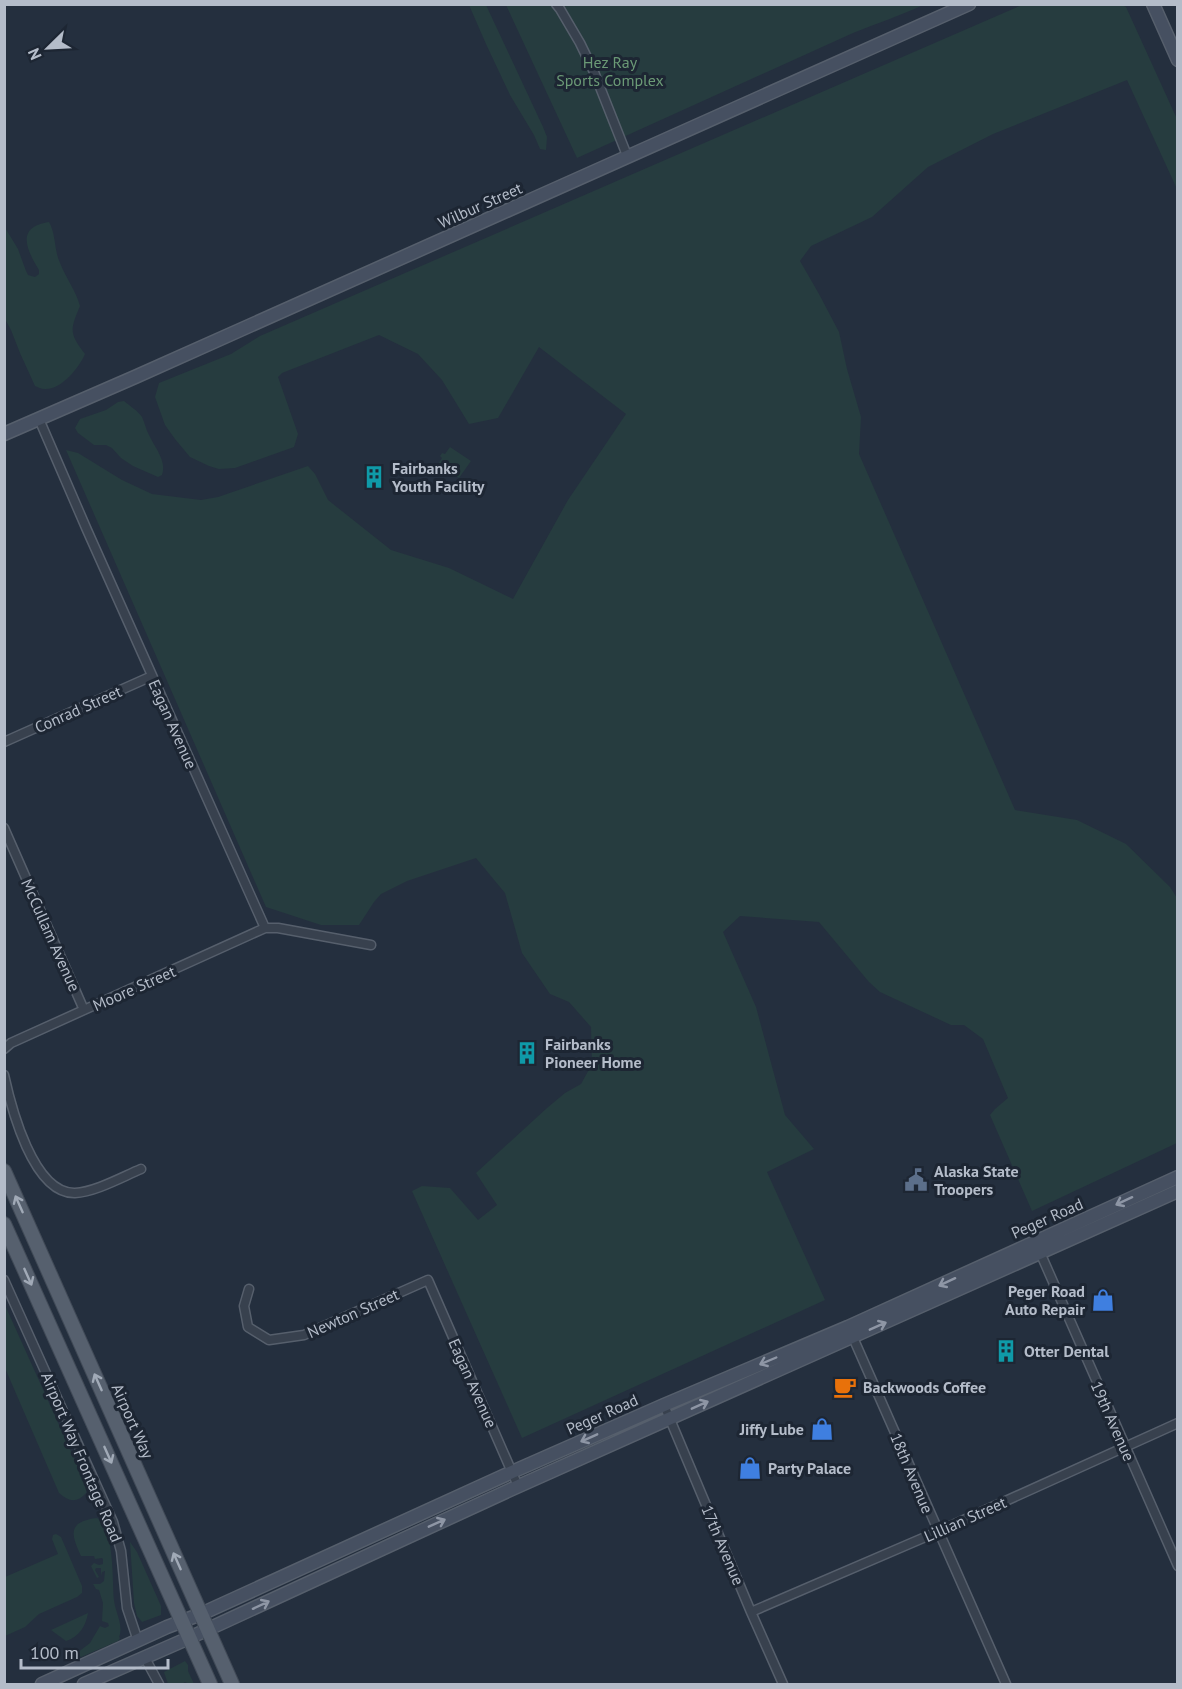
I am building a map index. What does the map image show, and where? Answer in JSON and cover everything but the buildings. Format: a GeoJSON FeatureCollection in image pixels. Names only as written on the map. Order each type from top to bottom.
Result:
{"type":"FeatureCollection","features":[{"type":"Feature","properties":{"kind":"main road","name":"Wilbur Street"},"geometry":{"type":"LineString","coordinates":[[4,434],[628,158],[969,4]]}},
{"type":"Feature","properties":{"kind":"main road"},"geometry":{"type":"LineString","coordinates":[[1153,4],[1178,60]]}},
{"type":"Feature","properties":{"kind":"main road","name":"Airport Way"},"geometry":{"type":"LineString","coordinates":[[4,1171],[232,1684]]}},
{"type":"Feature","properties":{"kind":"main road","name":"Peger Road"},"geometry":{"type":"LineString","coordinates":[[1037,1248],[1178,1177]]}},
{"type":"Feature","properties":{"kind":"main road","name":"Peger Road"},"geometry":{"type":"LineString","coordinates":[[84,1684],[208,1630],[518,1486],[669,1419],[850,1332],[1037,1248],[1178,1191]]}},
{"type":"Feature","properties":{"kind":"main road"},"geometry":{"type":"LineString","coordinates":[[4,1224],[210,1684]]}},
{"type":"Feature","properties":{"kind":"main road","name":"Peger Road"},"geometry":{"type":"LineString","coordinates":[[42,1684],[664,1405],[850,1332]]}},
{"type":"Feature","properties":{"kind":"street"},"geometry":{"type":"LineString","coordinates":[[556,4],[580,43],[594,72],[628,158]]}},
{"type":"Feature","properties":{"kind":"street","name":"Eagan Avenue"},"geometry":{"type":"LineString","coordinates":[[39,419],[265,928]]}},
{"type":"Feature","properties":{"kind":"street","name":"Conrad Street"},"geometry":{"type":"LineString","coordinates":[[4,742],[152,676]]}},
{"type":"Feature","properties":{"kind":"street","name":"McCullam Avenue"},"geometry":{"type":"LineString","coordinates":[[4,828],[84,1010]]}},
{"type":"Feature","properties":{"kind":"street"},"geometry":{"type":"LineString","coordinates":[[265,928],[278,928],[371,945]]}},
{"type":"Feature","properties":{"kind":"street","name":"Moore Street"},"geometry":{"type":"LineString","coordinates":[[4,1050],[11,1043],[265,928]]}},
{"type":"Feature","properties":{"kind":"street"},"geometry":{"type":"LineString","coordinates":[[4,1075],[11,1106],[30,1156],[40,1172],[57,1187],[72,1193],[86,1192],[141,1169]]}},
{"type":"Feature","properties":{"kind":"street","name":"19th Avenue"},"geometry":{"type":"LineString","coordinates":[[1037,1248],[1178,1566]]}},
{"type":"Feature","properties":{"kind":"street","name":"Airport Way Frontage Road"},"geometry":{"type":"LineString","coordinates":[[4,1280],[113,1522],[121,1551],[127,1608],[138,1641]]}},
{"type":"Feature","properties":{"kind":"street","name":"Eagan Avenue"},"geometry":{"type":"LineString","coordinates":[[428,1280],[518,1486]]}},
{"type":"Feature","properties":{"kind":"street","name":"Newton Street"},"geometry":{"type":"LineString","coordinates":[[249,1289],[244,1306],[248,1327],[269,1340],[304,1335],[428,1280]]}},
{"type":"Feature","properties":{"kind":"street","name":"18th Avenue"},"geometry":{"type":"LineString","coordinates":[[850,1332],[1006,1684]]}},
{"type":"Feature","properties":{"kind":"street","name":"17th Avenue"},"geometry":{"type":"LineString","coordinates":[[664,1405],[783,1684]]}},
{"type":"Feature","properties":{"kind":"street","name":"Lillian Street"},"geometry":{"type":"LineString","coordinates":[[751,1612],[937,1532],[1178,1423]]}},
{"type":"Feature","properties":{"kind":"street"},"geometry":{"type":"LineString","coordinates":[[145,1658],[159,1684]]}},
{"type":"Feature","properties":{"kind":"green space"},"geometry":{"type":"Polygon","coordinates":[[[469,5],[486,5],[543,127],[547,137],[546,150],[540,149],[510,95],[469,5]]]}},
{"type":"Feature","properties":{"kind":"green space","name":"Hez Ray Sports Complex"},"geometry":{"type":"Polygon","coordinates":[[[506,5],[923,5],[853,33],[577,158],[506,5]]]}},
{"type":"Feature","properties":{"kind":"green space"},"geometry":{"type":"Polygon","coordinates":[[[1022,5],[1122,5],[1126,7],[1177,119],[1177,189],[1127,80],[993,134],[928,167],[872,217],[811,246],[800,261],[839,332],[861,417],[859,454],[1015,810],[1077,820],[1126,844],[1170,887],[1177,898],[1177,1143],[1032,1211],[990,1115],[1008,1098],[983,1039],[964,1025],[951,1025],[880,992],[819,922],[740,916],[723,932],[756,1007],[785,1115],[814,1149],[767,1172],[825,1300],[522,1438],[412,1191],[422,1186],[450,1188],[478,1220],[497,1205],[476,1173],[547,1108],[565,1093],[581,1084],[592,1064],[591,1027],[569,1002],[550,994],[522,953],[505,893],[476,858],[407,881],[381,894],[359,925],[321,925],[266,907],[66,450],[78,453],[122,480],[152,494],[201,500],[218,497],[308,466],[315,474],[328,500],[391,550],[449,568],[513,599],[568,500],[626,414],[539,347],[498,418],[469,424],[442,380],[418,354],[379,335],[282,373],[278,377],[298,434],[294,447],[235,468],[219,469],[190,457],[165,425],[155,397],[159,383],[231,354],[260,336],[1022,5]]]}},
{"type":"Feature","properties":{"kind":"green space"},"geometry":{"type":"Polygon","coordinates":[[[49,222],[62,269],[80,306],[73,331],[76,341],[85,354],[69,377],[57,386],[45,389],[35,386],[5,319],[4,226],[18,249],[28,275],[35,277],[39,274],[39,270],[30,254],[28,234],[39,225],[49,222]]]}},
{"type":"Feature","properties":{"kind":"green space"},"geometry":{"type":"Polygon","coordinates":[[[124,401],[142,417],[160,455],[163,470],[162,475],[158,477],[133,466],[106,445],[94,445],[75,428],[80,419],[124,401]]]}},
{"type":"Feature","properties":{"kind":"green space"},"geometry":{"type":"Polygon","coordinates":[[[450,447],[471,461],[459,478],[438,464],[442,453],[445,454],[450,447]]]}},
{"type":"Feature","properties":{"kind":"green space"},"geometry":{"type":"Polygon","coordinates":[[[4,1303],[87,1487],[86,1493],[76,1500],[70,1500],[59,1493],[5,1368],[4,1303]]]}},
{"type":"Feature","properties":{"kind":"green space"},"geometry":{"type":"Polygon","coordinates":[[[97,1518],[103,1524],[110,1544],[114,1600],[120,1623],[120,1638],[118,1641],[81,1657],[77,1653],[90,1643],[100,1626],[105,1628],[109,1626],[108,1623],[102,1621],[103,1603],[99,1590],[93,1584],[100,1584],[104,1581],[105,1571],[101,1576],[101,1568],[96,1568],[99,1577],[97,1578],[91,1566],[94,1563],[103,1564],[103,1559],[81,1556],[74,1535],[76,1526],[80,1523],[97,1518]]]}},
{"type":"Feature","properties":{"kind":"green space"},"geometry":{"type":"Polygon","coordinates":[[[56,1534],[61,1537],[82,1586],[82,1593],[39,1614],[25,1627],[5,1636],[5,1577],[58,1554],[52,1539],[56,1534]]]}},
{"type":"Feature","properties":{"kind":"green space"},"geometry":{"type":"Polygon","coordinates":[[[130,1542],[137,1552],[161,1606],[161,1615],[142,1622],[137,1616],[134,1603],[130,1542]]]}},
{"type":"Feature","properties":{"kind":"green space"},"geometry":{"type":"Polygon","coordinates":[[[88,1613],[81,1630],[71,1639],[66,1641],[51,1630],[88,1613]]]}},
{"type":"Feature","properties":{"kind":"green space"},"geometry":{"type":"Polygon","coordinates":[[[185,1661],[194,1684],[185,1682],[168,1684],[164,1672],[185,1661]]]}},
{"type":"Feature","properties":{"kind":"place","name":"Fairbanks Youth Facility"},"geometry":{"type":"Point","coordinates":[374,477]}},
{"type":"Feature","properties":{"kind":"place","name":"Fairbanks Pioneer Home"},"geometry":{"type":"Point","coordinates":[527,1053]}},
{"type":"Feature","properties":{"kind":"place","name":"Alaska State Troopers"},"geometry":{"type":"Point","coordinates":[916,1180]}},
{"type":"Feature","properties":{"kind":"place","name":"Peger Road Auto Repair"},"geometry":{"type":"Point","coordinates":[1103,1300]}},
{"type":"Feature","properties":{"kind":"place","name":"Otter Dental"},"geometry":{"type":"Point","coordinates":[1006,1351]}},
{"type":"Feature","properties":{"kind":"place","name":"Backwoods Coffee"},"geometry":{"type":"Point","coordinates":[845,1387]}},
{"type":"Feature","properties":{"kind":"place","name":"Jiffy Lube"},"geometry":{"type":"Point","coordinates":[822,1429]}},
{"type":"Feature","properties":{"kind":"place","name":"Party Palace"},"geometry":{"type":"Point","coordinates":[750,1468]}}]}
